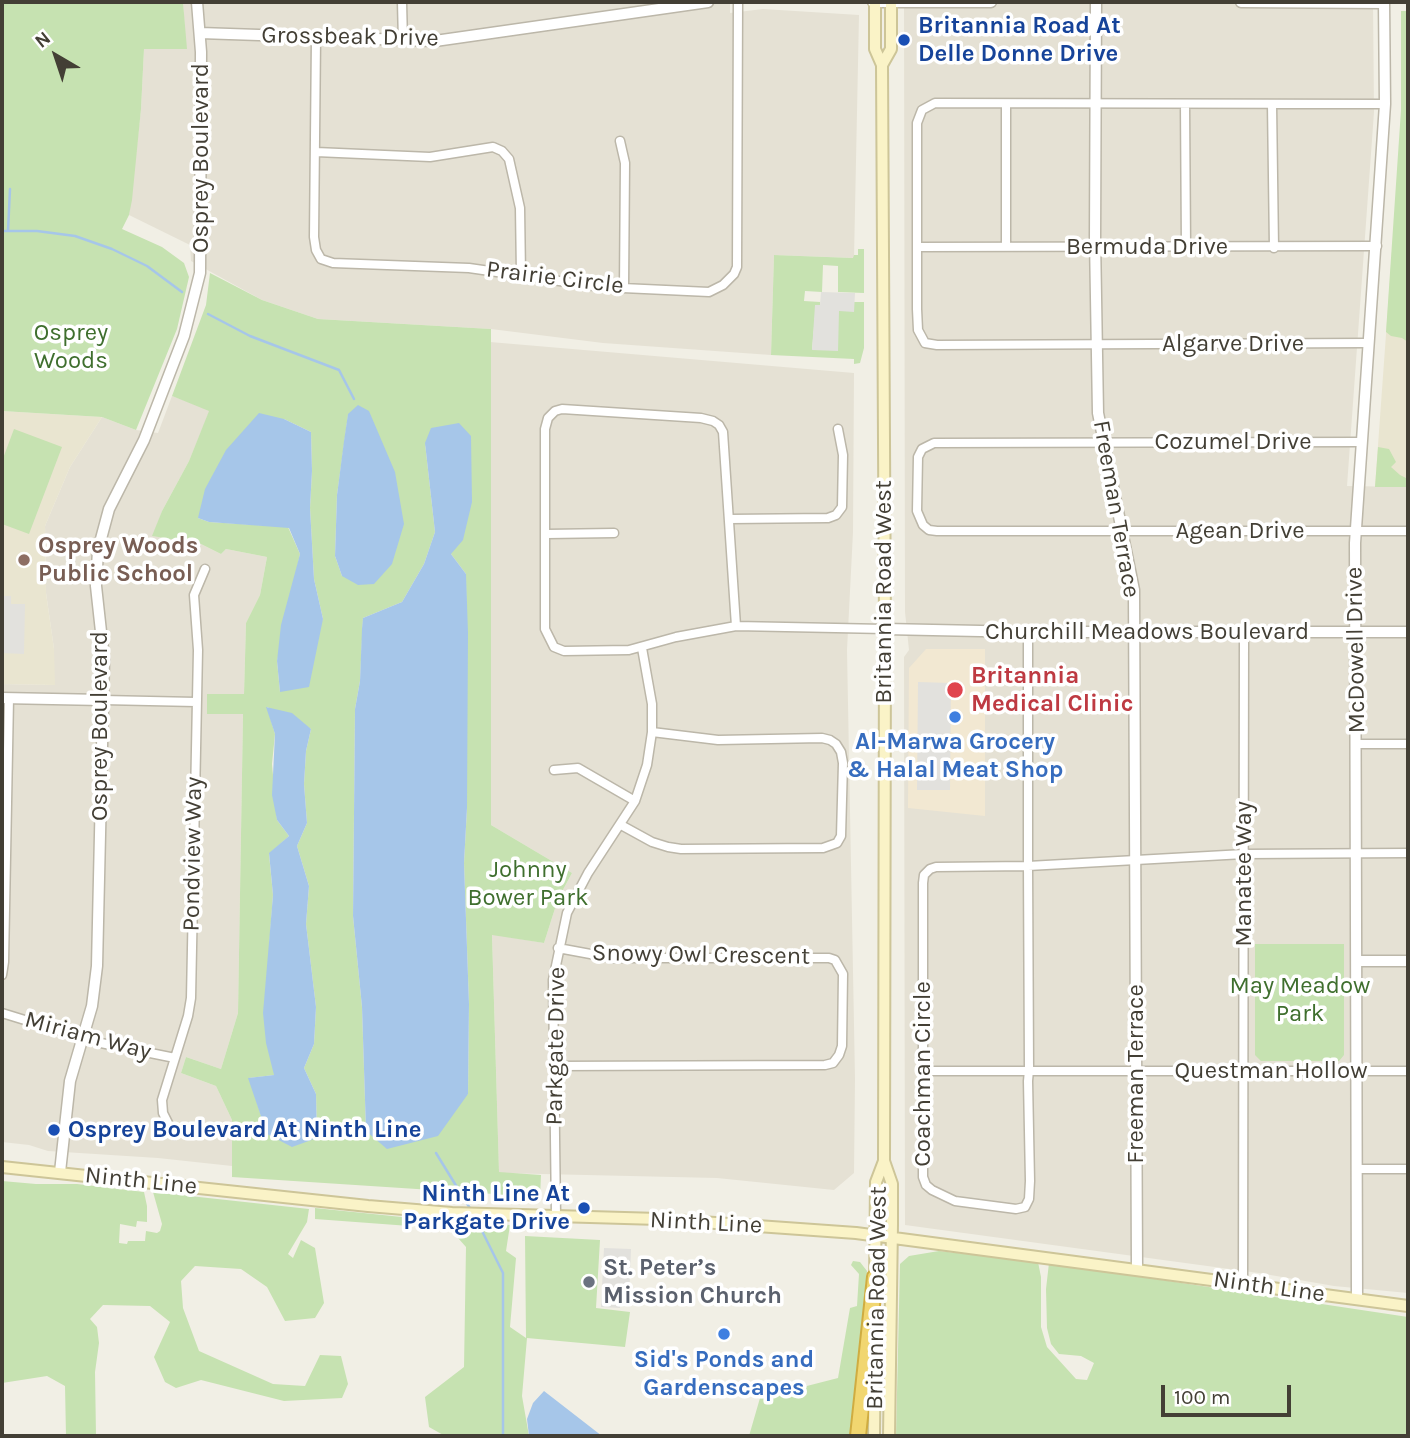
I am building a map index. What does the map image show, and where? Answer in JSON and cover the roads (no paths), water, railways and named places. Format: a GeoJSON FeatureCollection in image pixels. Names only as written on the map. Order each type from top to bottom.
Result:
{"type":"FeatureCollection","features":[{"type":"Feature","properties":{"kind":"highway"},"geometry":{"type":"LineString","coordinates":[[859,1430],[875,1277]]}},
{"type":"Feature","properties":{"kind":"main road","name":"Britannia Road West"},"geometry":{"type":"LineString","coordinates":[[874,2],[875,49],[882,65],[884,1161],[892,1184],[889,1436]]}},
{"type":"Feature","properties":{"kind":"main road","name":"Britannia Road West"},"geometry":{"type":"LineString","coordinates":[[882,65],[891,49],[891,2]]}},
{"type":"Feature","properties":{"kind":"main road","name":"Britannia Road West"},"geometry":{"type":"LineString","coordinates":[[874,1436],[876,1182],[884,1161]]}},
{"type":"Feature","properties":{"kind":"main road","name":"Ninth Line"},"geometry":{"type":"LineString","coordinates":[[2,1167],[452,1213],[659,1219],[876,1235],[1408,1306]]}},
{"type":"Feature","properties":{"kind":"street","name":"Osprey Boulevard"},"geometry":{"type":"LineString","coordinates":[[60,1172],[70,1081],[94,995],[97,966],[103,642],[96,575],[103,529],[117,490],[144,440],[191,317],[199,281],[201,33],[197,2]]}},
{"type":"Feature","properties":{"kind":"street"},"geometry":{"type":"LineString","coordinates":[[402,2],[403,42]]}},
{"type":"Feature","properties":{"kind":"street","name":"Grossbeak Drive"},"geometry":{"type":"LineString","coordinates":[[201,33],[403,42],[453,39],[708,2]]}},
{"type":"Feature","properties":{"kind":"street","name":"Prairie Circle"},"geometry":{"type":"LineString","coordinates":[[316,38],[314,237],[321,259],[333,263],[469,268],[601,287],[709,292],[723,285],[737,267],[738,2]]}},
{"type":"Feature","properties":{"kind":"street"},"geometry":{"type":"LineString","coordinates":[[874,2],[990,2]]}},
{"type":"Feature","properties":{"kind":"street","name":"Freeman Terrace"},"geometry":{"type":"LineString","coordinates":[[1096,2],[1098,412],[1133,576],[1135,632],[1137,1269]]}},
{"type":"Feature","properties":{"kind":"street"},"geometry":{"type":"LineString","coordinates":[[1241,2],[1384,2]]}},
{"type":"Feature","properties":{"kind":"street","name":"McDowell Drive"},"geometry":{"type":"LineString","coordinates":[[1357,1299],[1356,530],[1385,104],[1384,2]]}},
{"type":"Feature","properties":{"kind":"street"},"geometry":{"type":"LineString","coordinates":[[917,247],[917,123],[922,110],[934,103],[1385,104]]}},
{"type":"Feature","properties":{"kind":"street"},"geometry":{"type":"LineString","coordinates":[[1006,104],[1006,246]]}},
{"type":"Feature","properties":{"kind":"street"},"geometry":{"type":"LineString","coordinates":[[1185,104],[1186,247]]}},
{"type":"Feature","properties":{"kind":"street"},"geometry":{"type":"LineString","coordinates":[[1272,104],[1274,248]]}},
{"type":"Feature","properties":{"kind":"street"},"geometry":{"type":"LineString","coordinates":[[620,141],[625,163],[624,288]]}},
{"type":"Feature","properties":{"kind":"street"},"geometry":{"type":"LineString","coordinates":[[316,152],[430,157],[493,147],[502,151],[509,159],[520,208],[521,275]]}},
{"type":"Feature","properties":{"kind":"street","name":"Bermuda Drive"},"geometry":{"type":"LineString","coordinates":[[917,247],[1377,246]]}},
{"type":"Feature","properties":{"kind":"street","name":"Algarve Drive"},"geometry":{"type":"LineString","coordinates":[[917,247],[918,330],[925,343],[1369,343]]}},
{"type":"Feature","properties":{"kind":"street"},"geometry":{"type":"LineString","coordinates":[[736,626],[723,432],[719,425],[713,421],[562,409],[555,411],[548,418],[545,429],[545,629],[554,647],[564,651],[642,648],[676,637],[736,626],[885,629]]}},
{"type":"Feature","properties":{"kind":"street"},"geometry":{"type":"LineString","coordinates":[[730,519],[836,515],[842,507],[843,455],[838,429]]}},
{"type":"Feature","properties":{"kind":"street","name":"Cozumel Drive"},"geometry":{"type":"LineString","coordinates":[[1124,531],[929,530],[923,525],[917,511],[918,457],[927,445],[934,443],[1361,442]]}},
{"type":"Feature","properties":{"kind":"street","name":"Agean Drive"},"geometry":{"type":"LineString","coordinates":[[1124,531],[1408,531]]}},
{"type":"Feature","properties":{"kind":"street"},"geometry":{"type":"LineString","coordinates":[[547,534],[614,533]]}},
{"type":"Feature","properties":{"kind":"street","name":"Pondview Way"},"geometry":{"type":"LineString","coordinates":[[174,1135],[163,1113],[162,1100],[191,998],[198,640],[194,594],[205,569]]}},
{"type":"Feature","properties":{"kind":"street","name":"Churchill Meadows Boulevard"},"geometry":{"type":"LineString","coordinates":[[885,629],[1028,632],[1408,632]]}},
{"type":"Feature","properties":{"kind":"street","name":"Coachman Circle"},"geometry":{"type":"LineString","coordinates":[[1028,632],[1029,1199],[1025,1207],[1016,1209],[955,1201],[926,1185],[923,1177],[925,875],[936,867],[1028,866]]}},
{"type":"Feature","properties":{"kind":"street","name":"Manatee Way"},"geometry":{"type":"LineString","coordinates":[[1242,1283],[1244,632]]}},
{"type":"Feature","properties":{"kind":"street","name":"Parkgate Drive"},"geometry":{"type":"LineString","coordinates":[[556,1216],[553,980],[558,948],[576,893],[635,801],[647,765],[652,732],[649,677],[642,648]]}},
{"type":"Feature","properties":{"kind":"street"},"geometry":{"type":"LineString","coordinates":[[2,975],[5,935],[5,698],[196,702]]}},
{"type":"Feature","properties":{"kind":"street"},"geometry":{"type":"LineString","coordinates":[[621,825],[652,842],[681,849],[823,848],[837,844],[841,836],[843,763],[836,744],[830,740],[718,740],[652,732]]}},
{"type":"Feature","properties":{"kind":"street"},"geometry":{"type":"LineString","coordinates":[[1357,744],[1408,744]]}},
{"type":"Feature","properties":{"kind":"street"},"geometry":{"type":"LineString","coordinates":[[554,770],[578,768],[635,801]]}},
{"type":"Feature","properties":{"kind":"street"},"geometry":{"type":"LineString","coordinates":[[1028,866],[1244,855],[1408,853]]}},
{"type":"Feature","properties":{"kind":"street","name":"Snowy Owl Crescent"},"geometry":{"type":"LineString","coordinates":[[554,1066],[825,1065],[833,1063],[842,1046],[843,974],[835,960],[612,957],[558,948]]}},
{"type":"Feature","properties":{"kind":"street"},"geometry":{"type":"LineString","coordinates":[[1358,961],[1408,961]]}},
{"type":"Feature","properties":{"kind":"street","name":"Miriam Way"},"geometry":{"type":"LineString","coordinates":[[2,1013],[82,1038],[175,1058]]}},
{"type":"Feature","properties":{"kind":"street","name":"Questman Hollow"},"geometry":{"type":"LineString","coordinates":[[923,1071],[1408,1071]]}},
{"type":"Feature","properties":{"kind":"street"},"geometry":{"type":"LineString","coordinates":[[1357,1169],[1408,1169]]}},
{"type":"Feature","properties":{"kind":"water"},"geometry":{"type":"Polygon","coordinates":[[[358,405],[369,411],[395,472],[404,524],[392,564],[374,584],[358,585],[342,576],[335,556],[337,495],[348,414],[358,405]]]}},
{"type":"Feature","properties":{"kind":"water"},"geometry":{"type":"Polygon","coordinates":[[[259,413],[284,419],[311,432],[310,508],[314,579],[323,619],[309,687],[280,692],[277,661],[281,625],[300,554],[289,528],[209,522],[198,518],[205,489],[226,450],[259,413]]]}},
{"type":"Feature","properties":{"kind":"water"},"geometry":{"type":"Polygon","coordinates":[[[459,423],[471,436],[472,502],[463,540],[451,554],[466,574],[468,633],[464,863],[469,1004],[468,1094],[438,1136],[387,1149],[366,1131],[362,1007],[353,916],[355,709],[360,681],[363,618],[402,602],[424,564],[435,532],[425,443],[431,428],[459,423]]]}},
{"type":"Feature","properties":{"kind":"water"},"geometry":{"type":"Polygon","coordinates":[[[266,707],[292,713],[311,729],[306,751],[304,784],[307,823],[297,846],[309,886],[306,924],[316,1007],[314,1044],[304,1068],[316,1094],[317,1138],[292,1147],[267,1134],[248,1078],[274,1075],[266,1043],[263,1013],[273,895],[269,853],[289,836],[277,820],[272,795],[275,734],[266,707]]]}},
{"type":"Feature","properties":{"kind":"water"},"geometry":{"type":"Polygon","coordinates":[[[544,1391],[602,1436],[529,1436],[527,1419],[533,1403],[544,1391]]]}},
{"type":"Feature","properties":{"kind":"waterway"},"geometry":{"type":"LineString","coordinates":[[8,231],[10,189]]}},
{"type":"Feature","properties":{"kind":"waterway"},"geometry":{"type":"LineString","coordinates":[[2,231],[37,231],[75,236],[112,249],[147,266],[182,292]]}},
{"type":"Feature","properties":{"kind":"waterway"},"geometry":{"type":"LineString","coordinates":[[208,314],[250,336],[339,370],[354,399]]}},
{"type":"Feature","properties":{"kind":"waterway"},"geometry":{"type":"LineString","coordinates":[[436,1153],[471,1210]]}},
{"type":"Feature","properties":{"kind":"waterway"},"geometry":{"type":"LineString","coordinates":[[476,1219],[503,1273],[503,1436]]}},
{"type":"Feature","properties":{"kind":"place","name":"Britannia Road At Delle Donne Drive"},"geometry":{"type":"Point","coordinates":[904,40]}},
{"type":"Feature","properties":{"kind":"place","name":"Osprey Woods Public School"},"geometry":{"type":"Point","coordinates":[24,560]}},
{"type":"Feature","properties":{"kind":"place","name":"Britannia Medical Clinic"},"geometry":{"type":"Point","coordinates":[955,690]}},
{"type":"Feature","properties":{"kind":"place","name":"Al-Marwa Grocery & Halal Meat Shop"},"geometry":{"type":"Point","coordinates":[955,717]}},
{"type":"Feature","properties":{"kind":"place","name":"Osprey Boulevard At Ninth Line"},"geometry":{"type":"Point","coordinates":[54,1130]}},
{"type":"Feature","properties":{"kind":"place","name":"Ninth Line At Parkgate Drive"},"geometry":{"type":"Point","coordinates":[584,1208]}},
{"type":"Feature","properties":{"kind":"place","name":"St. Peter’s Mission Church"},"geometry":{"type":"Point","coordinates":[589,1282]}},
{"type":"Feature","properties":{"kind":"place","name":"Sid's Ponds and Gardenscapes"},"geometry":{"type":"Point","coordinates":[724,1334]}},
{"type":"Feature","properties":{"kind":"park label","name":"Osprey Woods"},"geometry":{"type":"Point","coordinates":[71,347]}},
{"type":"Feature","properties":{"kind":"park label","name":"Johnny Bower Park"},"geometry":{"type":"Point","coordinates":[528,884]}},
{"type":"Feature","properties":{"kind":"park label","name":"May Meadow Park"},"geometry":{"type":"Point","coordinates":[1300,1000]}}]}
